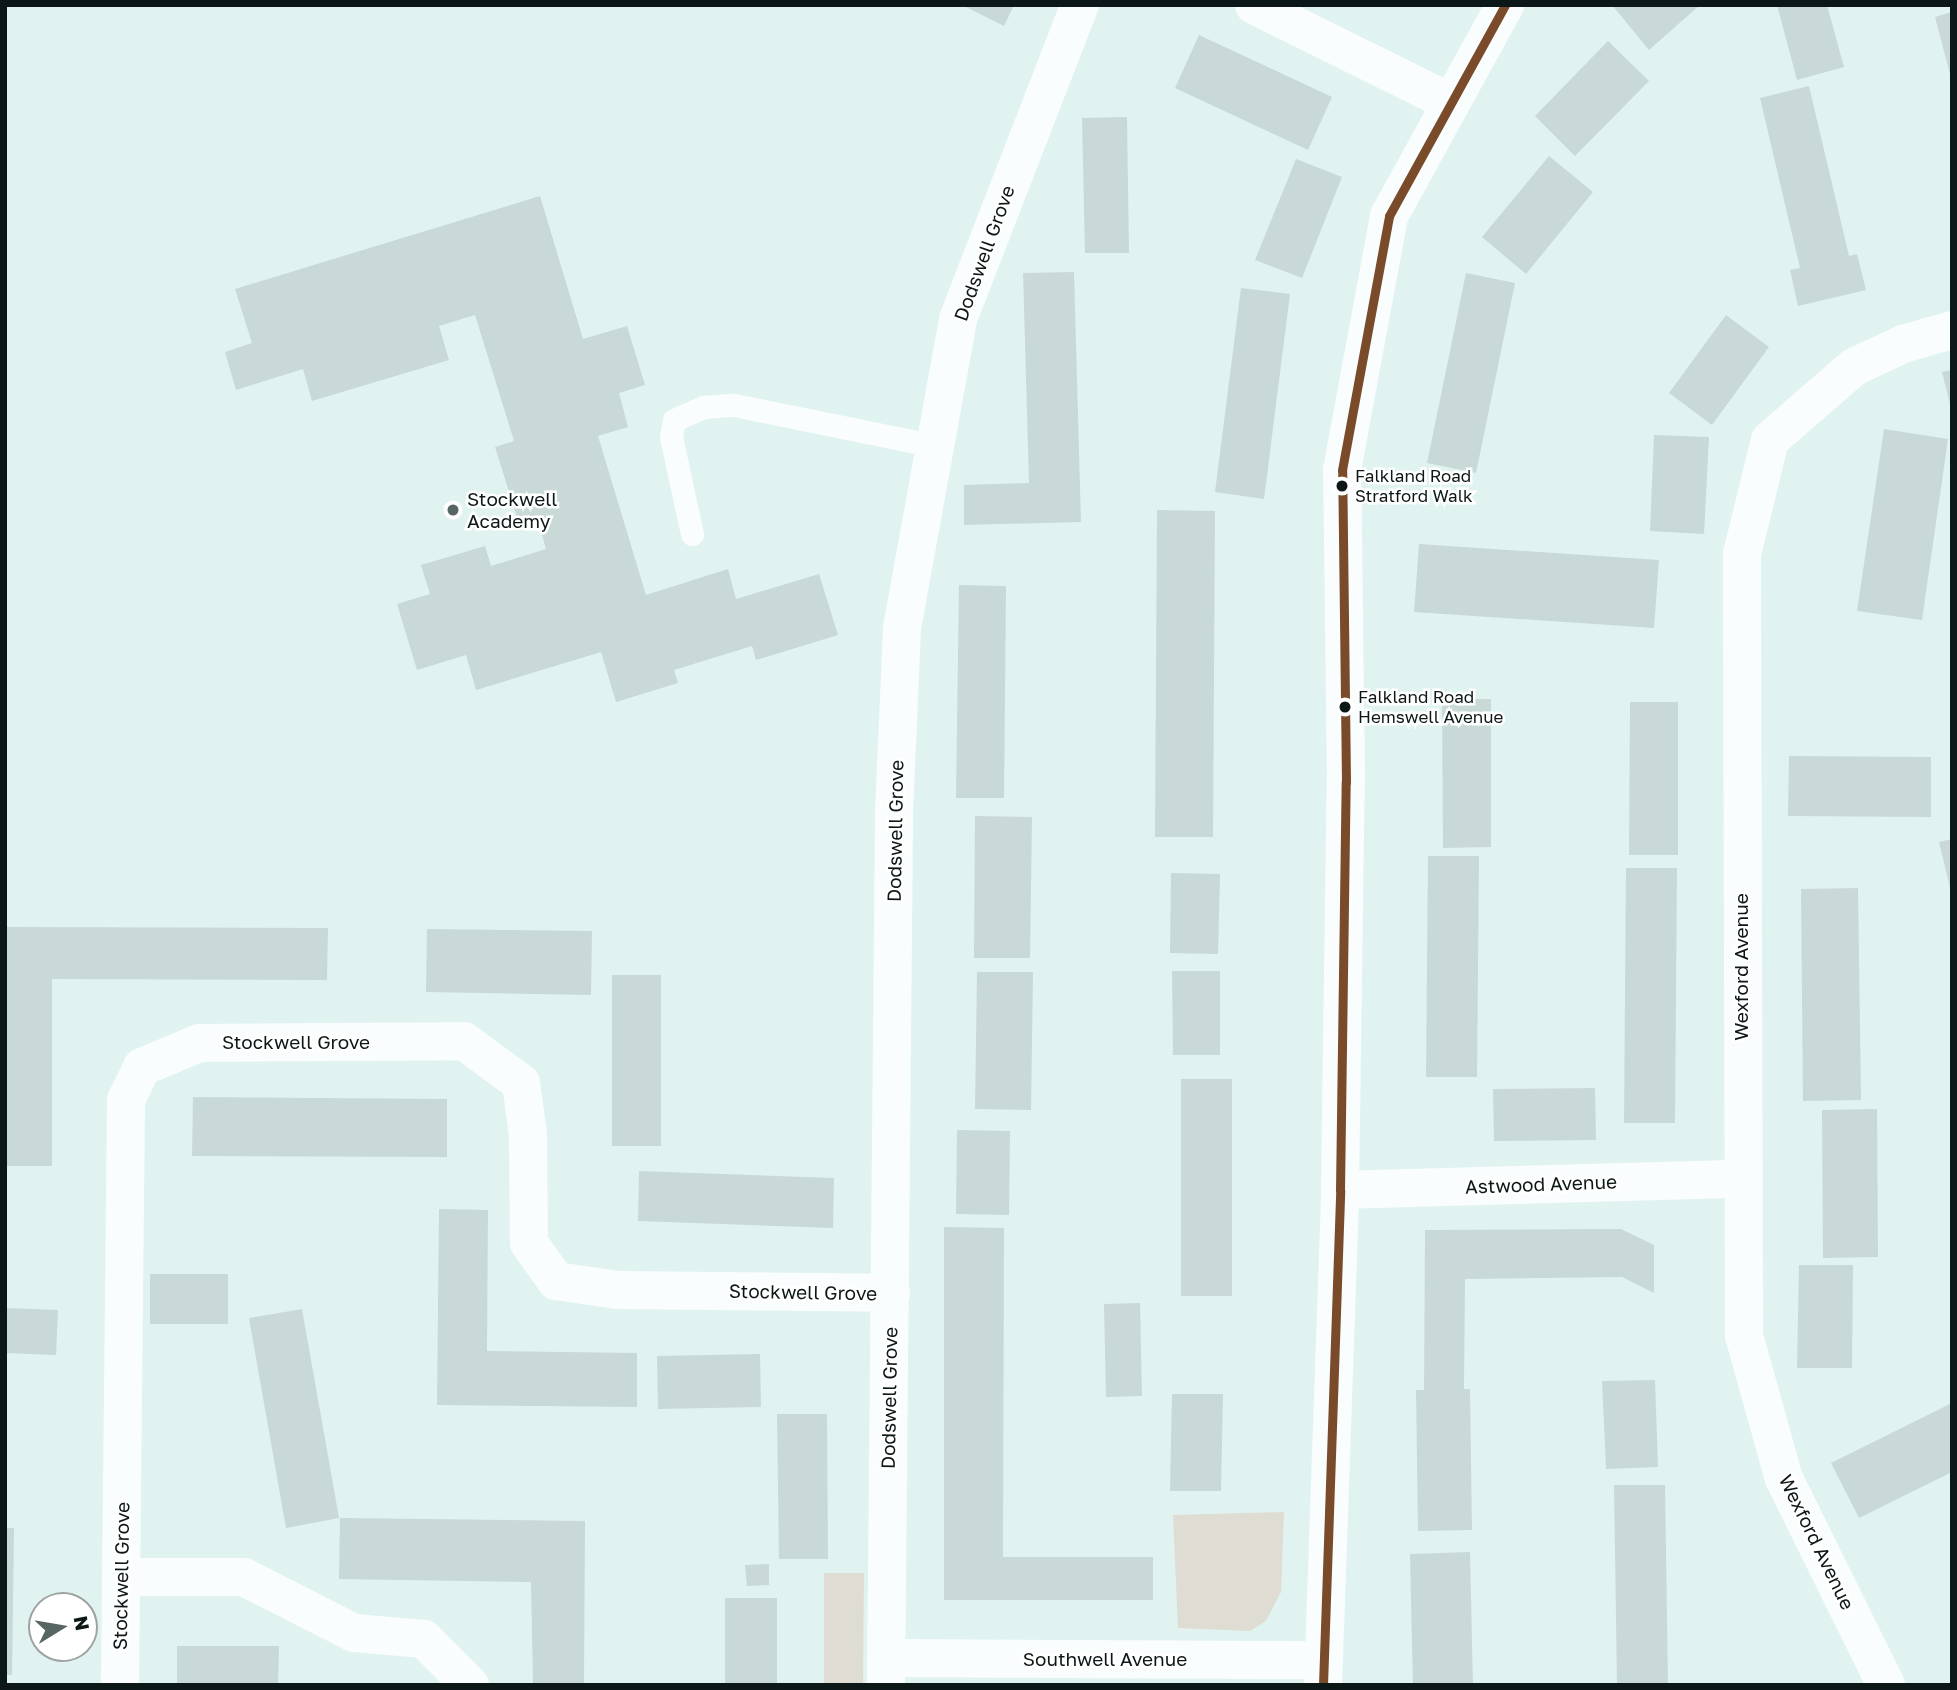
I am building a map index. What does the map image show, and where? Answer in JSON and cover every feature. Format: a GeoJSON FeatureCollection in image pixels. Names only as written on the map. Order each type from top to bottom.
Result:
{"type":"FeatureCollection","features":[{"type":"Feature","properties":{"kind":"street","name":"Dodswell Grove"},"geometry":{"type":"LineString","coordinates":[[886,1672],[894,812],[902,628],[958,319],[1080,5]]}},
{"type":"Feature","properties":{"kind":"street"},"geometry":{"type":"LineString","coordinates":[[1254,5],[1451,103]]}},
{"type":"Feature","properties":{"kind":"street"},"geometry":{"type":"LineString","coordinates":[[1323,1672],[1340,1190],[1346,782],[1342,470],[1389,216],[1505,5]]}},
{"type":"Feature","properties":{"kind":"street","name":"Wexford Avenue"},"geometry":{"type":"LineString","coordinates":[[1886,1685],[1784,1479],[1744,1336],[1741,1178],[1742,554],[1770,440],[1854,367],[1903,344],[1952,330]]}},
{"type":"Feature","properties":{"kind":"street","name":"Stockwell Grove"},"geometry":{"type":"LineString","coordinates":[[120,1685],[126,1100],[142,1067],[199,1043],[464,1041],[521,1083],[528,1135],[529,1243],[556,1281],[618,1290],[891,1293]]}},
{"type":"Feature","properties":{"kind":"street","name":"Astwood Avenue"},"geometry":{"type":"LineString","coordinates":[[1340,1190],[1741,1178]]}},
{"type":"Feature","properties":{"kind":"street"},"geometry":{"type":"LineString","coordinates":[[121,1577],[244,1577],[354,1633],[424,1639],[470,1685]]}},
{"type":"Feature","properties":{"kind":"street","name":"Southwell Avenue"},"geometry":{"type":"LineString","coordinates":[[886,1672],[1323,1672]]}},
{"type":"Feature","properties":{"kind":"lane"},"geometry":{"type":"LineString","coordinates":[[692,534],[671,437],[674,420],[703,407],[734,405],[935,446]]}},
{"type":"Feature","properties":{"kind":"shaded area"},"geometry":{"type":"Polygon","coordinates":[[[1284,1512],[1281,1592],[1266,1621],[1250,1631],[1178,1628],[1173,1515],[1284,1512]]]}},
{"type":"Feature","properties":{"kind":"shaded area"},"geometry":{"type":"Polygon","coordinates":[[[824,1573],[864,1573],[863,1685],[824,1685],[824,1573]]]}},
{"type":"Feature","properties":{"kind":"building"},"geometry":{"type":"Polygon","coordinates":[[[962,5],[1014,5],[1004,26],[962,5]]]}},
{"type":"Feature","properties":{"kind":"building"},"geometry":{"type":"Polygon","coordinates":[[[1612,5],[1700,5],[1649,50],[1612,5]]]}},
{"type":"Feature","properties":{"kind":"building"},"geometry":{"type":"Polygon","coordinates":[[[1777,5],[1827,5],[1844,67],[1797,80],[1777,5]]]}},
{"type":"Feature","properties":{"kind":"building"},"geometry":{"type":"Polygon","coordinates":[[[1952,12],[1952,78],[1951,78],[1935,17],[1952,12]]]}},
{"type":"Feature","properties":{"kind":"building"},"geometry":{"type":"Polygon","coordinates":[[[1199,35],[1332,97],[1308,150],[1175,88],[1199,35]]]}},
{"type":"Feature","properties":{"kind":"building"},"geometry":{"type":"Polygon","coordinates":[[[1608,41],[1649,81],[1575,156],[1535,116],[1608,41]]]}},
{"type":"Feature","properties":{"kind":"building"},"geometry":{"type":"Polygon","coordinates":[[[1809,86],[1849,256],[1857,254],[1866,290],[1798,306],[1790,270],[1800,268],[1760,98],[1809,86]]]}},
{"type":"Feature","properties":{"kind":"building"},"geometry":{"type":"Polygon","coordinates":[[[1127,117],[1129,253],[1085,253],[1082,118],[1127,117]]]}},
{"type":"Feature","properties":{"kind":"building"},"geometry":{"type":"Polygon","coordinates":[[[1549,156],[1593,192],[1526,274],[1482,237],[1549,156]]]}},
{"type":"Feature","properties":{"kind":"building"},"geometry":{"type":"Polygon","coordinates":[[[1296,159],[1342,177],[1302,278],[1255,260],[1296,159]]]}},
{"type":"Feature","properties":{"kind":"building"},"geometry":{"type":"Polygon","coordinates":[[[540,196],[583,339],[627,326],[645,385],[619,393],[628,427],[598,436],[646,595],[728,569],[736,599],[819,574],[838,635],[756,660],[752,646],[674,670],[678,683],[616,702],[601,652],[476,690],[466,655],[417,670],[397,604],[430,594],[421,565],[485,546],[491,566],[546,549],[538,521],[520,527],[495,447],[514,441],[475,315],[439,326],[449,360],[312,401],[303,369],[236,390],[225,352],[252,343],[235,289],[540,196]]]}},
{"type":"Feature","properties":{"kind":"building"},"geometry":{"type":"Polygon","coordinates":[[[1074,272],[1081,522],[964,525],[964,485],[1029,483],[1023,273],[1074,272]]]}},
{"type":"Feature","properties":{"kind":"building"},"geometry":{"type":"Polygon","coordinates":[[[1466,273],[1515,283],[1476,473],[1427,463],[1466,273]]]}},
{"type":"Feature","properties":{"kind":"building"},"geometry":{"type":"Polygon","coordinates":[[[1241,288],[1290,294],[1264,499],[1215,492],[1241,288]]]}},
{"type":"Feature","properties":{"kind":"building"},"geometry":{"type":"Polygon","coordinates":[[[1726,315],[1769,347],[1712,425],[1669,393],[1726,315]]]}},
{"type":"Feature","properties":{"kind":"building"},"geometry":{"type":"Polygon","coordinates":[[[1952,370],[1952,408],[1951,408],[1942,372],[1952,370]]]}},
{"type":"Feature","properties":{"kind":"building"},"geometry":{"type":"Polygon","coordinates":[[[1884,429],[1948,439],[1922,620],[1857,611],[1884,429]]]}},
{"type":"Feature","properties":{"kind":"building"},"geometry":{"type":"Polygon","coordinates":[[[1654,435],[1709,437],[1704,534],[1650,531],[1654,435]]]}},
{"type":"Feature","properties":{"kind":"building"},"geometry":{"type":"Polygon","coordinates":[[[1157,510],[1215,511],[1213,837],[1155,837],[1157,510]]]}},
{"type":"Feature","properties":{"kind":"building"},"geometry":{"type":"Polygon","coordinates":[[[1419,544],[1659,560],[1654,628],[1414,612],[1419,544]]]}},
{"type":"Feature","properties":{"kind":"building"},"geometry":{"type":"Polygon","coordinates":[[[959,585],[1006,586],[1004,798],[956,798],[959,585]]]}},
{"type":"Feature","properties":{"kind":"building"},"geometry":{"type":"Polygon","coordinates":[[[1442,699],[1491,699],[1491,847],[1443,848],[1442,699]]]}},
{"type":"Feature","properties":{"kind":"building"},"geometry":{"type":"Polygon","coordinates":[[[1630,702],[1678,702],[1678,855],[1629,855],[1630,702]]]}},
{"type":"Feature","properties":{"kind":"building"},"geometry":{"type":"Polygon","coordinates":[[[1789,756],[1931,757],[1931,817],[1788,816],[1789,756]]]}},
{"type":"Feature","properties":{"kind":"building"},"geometry":{"type":"Polygon","coordinates":[[[975,816],[1032,817],[1030,958],[974,958],[975,816]]]}},
{"type":"Feature","properties":{"kind":"building"},"geometry":{"type":"Polygon","coordinates":[[[1952,839],[1952,892],[1951,892],[1939,842],[1952,839]]]}},
{"type":"Feature","properties":{"kind":"building"},"geometry":{"type":"Polygon","coordinates":[[[1428,856],[1479,856],[1477,1077],[1426,1077],[1428,856]]]}},
{"type":"Feature","properties":{"kind":"building"},"geometry":{"type":"Polygon","coordinates":[[[1626,868],[1677,868],[1675,1123],[1624,1123],[1626,868]]]}},
{"type":"Feature","properties":{"kind":"building"},"geometry":{"type":"Polygon","coordinates":[[[1171,873],[1220,874],[1218,954],[1170,953],[1171,873]]]}},
{"type":"Feature","properties":{"kind":"building"},"geometry":{"type":"Polygon","coordinates":[[[1858,888],[1861,1100],[1803,1101],[1801,889],[1858,888]]]}},
{"type":"Feature","properties":{"kind":"building"},"geometry":{"type":"Polygon","coordinates":[[[5,927],[328,928],[327,980],[52,979],[52,1166],[5,1166],[5,927]]]}},
{"type":"Feature","properties":{"kind":"building"},"geometry":{"type":"Polygon","coordinates":[[[427,929],[592,931],[591,995],[426,992],[427,929]]]}},
{"type":"Feature","properties":{"kind":"building"},"geometry":{"type":"Polygon","coordinates":[[[1172,971],[1220,971],[1220,1055],[1173,1055],[1172,971]]]}},
{"type":"Feature","properties":{"kind":"building"},"geometry":{"type":"Polygon","coordinates":[[[977,972],[1033,972],[1031,1110],[975,1109],[977,972]]]}},
{"type":"Feature","properties":{"kind":"building"},"geometry":{"type":"Polygon","coordinates":[[[612,975],[661,975],[661,1146],[612,1146],[612,975]]]}},
{"type":"Feature","properties":{"kind":"building"},"geometry":{"type":"Polygon","coordinates":[[[1181,1079],[1232,1079],[1232,1296],[1181,1296],[1181,1079]]]}},
{"type":"Feature","properties":{"kind":"building"},"geometry":{"type":"Polygon","coordinates":[[[1595,1088],[1596,1140],[1494,1141],[1493,1089],[1595,1088]]]}},
{"type":"Feature","properties":{"kind":"building"},"geometry":{"type":"Polygon","coordinates":[[[193,1097],[447,1099],[447,1157],[192,1156],[193,1097]]]}},
{"type":"Feature","properties":{"kind":"building"},"geometry":{"type":"Polygon","coordinates":[[[1877,1109],[1878,1257],[1823,1258],[1822,1110],[1877,1109]]]}},
{"type":"Feature","properties":{"kind":"building"},"geometry":{"type":"Polygon","coordinates":[[[957,1130],[1010,1131],[1009,1215],[956,1214],[957,1130]]]}},
{"type":"Feature","properties":{"kind":"building"},"geometry":{"type":"Polygon","coordinates":[[[639,1171],[834,1178],[833,1228],[638,1221],[639,1171]]]}},
{"type":"Feature","properties":{"kind":"building"},"geometry":{"type":"Polygon","coordinates":[[[439,1209],[488,1210],[487,1351],[637,1353],[637,1407],[437,1405],[439,1209]]]}},
{"type":"Feature","properties":{"kind":"building"},"geometry":{"type":"Polygon","coordinates":[[[944,1227],[1004,1228],[1003,1557],[1153,1557],[1153,1600],[944,1600],[944,1227]]]}},
{"type":"Feature","properties":{"kind":"building"},"geometry":{"type":"Polygon","coordinates":[[[1621,1229],[1654,1245],[1654,1293],[1622,1277],[1465,1279],[1464,1389],[1470,1389],[1472,1530],[1418,1531],[1416,1390],[1424,1390],[1425,1230],[1621,1229]]]}},
{"type":"Feature","properties":{"kind":"building"},"geometry":{"type":"Polygon","coordinates":[[[1799,1265],[1853,1265],[1852,1368],[1797,1368],[1799,1265]]]}},
{"type":"Feature","properties":{"kind":"building"},"geometry":{"type":"Polygon","coordinates":[[[150,1274],[228,1274],[228,1324],[150,1324],[150,1274]]]}},
{"type":"Feature","properties":{"kind":"building"},"geometry":{"type":"Polygon","coordinates":[[[1140,1303],[1142,1396],[1106,1397],[1104,1304],[1140,1303]]]}},
{"type":"Feature","properties":{"kind":"building"},"geometry":{"type":"Polygon","coordinates":[[[5,1308],[58,1310],[56,1355],[5,1353],[5,1308]]]}},
{"type":"Feature","properties":{"kind":"building"},"geometry":{"type":"Polygon","coordinates":[[[302,1309],[339,1518],[286,1528],[249,1318],[302,1309]]]}},
{"type":"Feature","properties":{"kind":"building"},"geometry":{"type":"Polygon","coordinates":[[[760,1354],[761,1407],[658,1409],[657,1356],[760,1354]]]}},
{"type":"Feature","properties":{"kind":"building"},"geometry":{"type":"Polygon","coordinates":[[[1655,1380],[1658,1467],[1606,1469],[1602,1381],[1655,1380]]]}},
{"type":"Feature","properties":{"kind":"building"},"geometry":{"type":"Polygon","coordinates":[[[1172,1394],[1223,1394],[1221,1491],[1170,1491],[1172,1394]]]}},
{"type":"Feature","properties":{"kind":"building"},"geometry":{"type":"Polygon","coordinates":[[[1952,1403],[1952,1472],[1859,1518],[1831,1463],[1952,1403]]]}},
{"type":"Feature","properties":{"kind":"building"},"geometry":{"type":"Polygon","coordinates":[[[777,1414],[827,1414],[828,1559],[779,1559],[777,1414]]]}},
{"type":"Feature","properties":{"kind":"building"},"geometry":{"type":"Polygon","coordinates":[[[1614,1485],[1665,1485],[1668,1685],[1617,1685],[1614,1485]]]}},
{"type":"Feature","properties":{"kind":"building"},"geometry":{"type":"Polygon","coordinates":[[[340,1518],[585,1521],[584,1685],[533,1685],[531,1582],[339,1579],[340,1518]]]}},
{"type":"Feature","properties":{"kind":"building"},"geometry":{"type":"Polygon","coordinates":[[[5,1528],[14,1528],[12,1675],[5,1675],[5,1528]]]}},
{"type":"Feature","properties":{"kind":"building"},"geometry":{"type":"Polygon","coordinates":[[[1470,1552],[1473,1685],[1413,1685],[1410,1554],[1470,1552]]]}},
{"type":"Feature","properties":{"kind":"building"},"geometry":{"type":"Polygon","coordinates":[[[769,1564],[769,1585],[747,1586],[745,1565],[769,1564]]]}},
{"type":"Feature","properties":{"kind":"building"},"geometry":{"type":"Polygon","coordinates":[[[725,1598],[777,1598],[777,1685],[725,1685],[725,1598]]]}},
{"type":"Feature","properties":{"kind":"building"},"geometry":{"type":"Polygon","coordinates":[[[177,1646],[279,1646],[278,1685],[177,1685],[177,1646]]]}},
{"type":"Feature","properties":{"kind":"transit line"},"geometry":{"type":"LineString","coordinates":[[1323,1685],[1340,1190],[1346,782],[1342,470],[1389,216],[1505,5]]}},
{"type":"Feature","properties":{"kind":"place","name":"Falkland Road Stratford Walk"},"geometry":{"type":"Point","coordinates":[1342,486]}},
{"type":"Feature","properties":{"kind":"place","name":"Stockwell Academy"},"geometry":{"type":"Point","coordinates":[453,510]}},
{"type":"Feature","properties":{"kind":"place","name":"Falkland Road Hemswell Avenue"},"geometry":{"type":"Point","coordinates":[1345,707]}}]}
